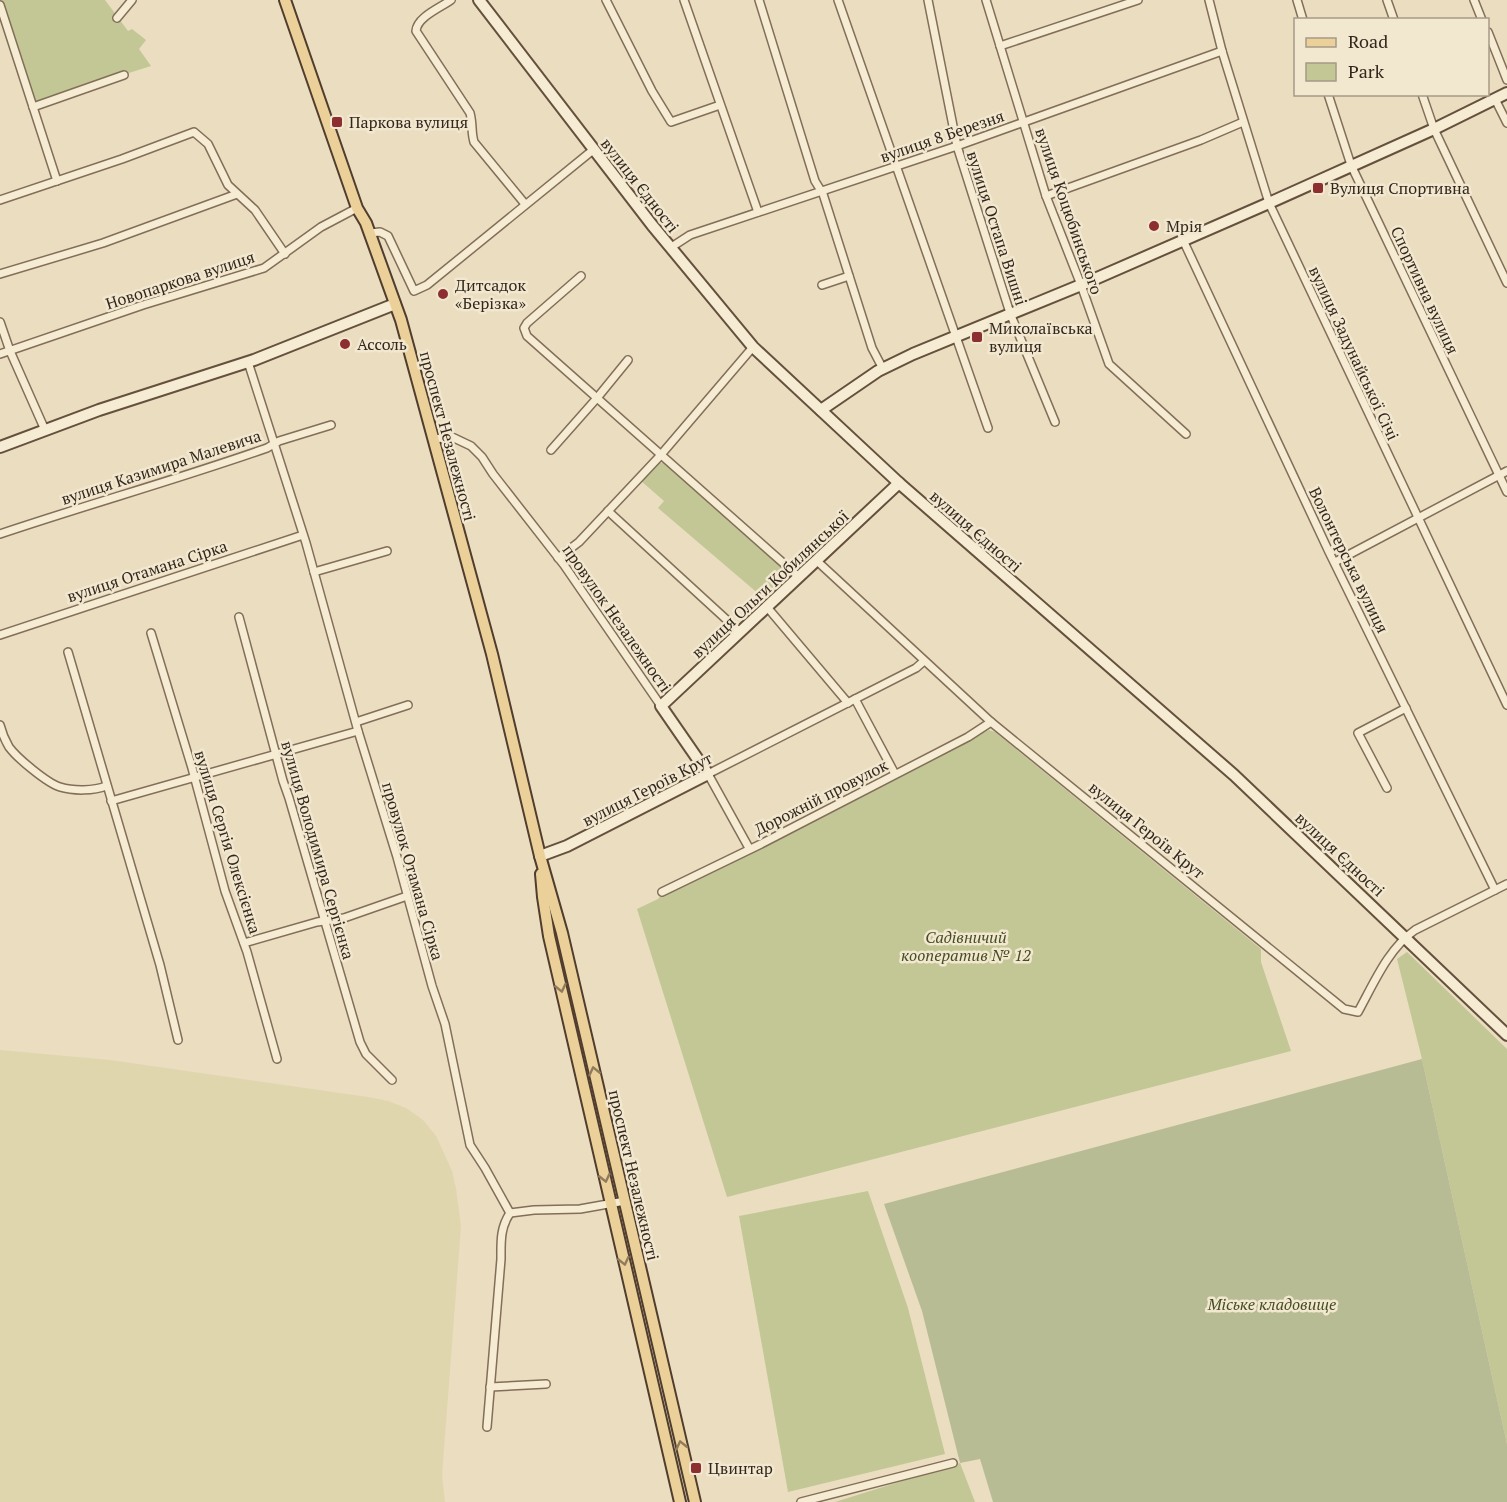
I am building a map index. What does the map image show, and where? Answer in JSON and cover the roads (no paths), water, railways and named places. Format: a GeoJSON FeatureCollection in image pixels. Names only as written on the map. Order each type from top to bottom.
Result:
{"type":"FeatureCollection","features":[{"type":"Feature","properties":{"kind":"main road","name":"проспект Незалежності"},"geometry":{"type":"LineString","coordinates":[[285,0],[357,208],[370,233],[395,304],[434,439],[492,654],[540,856],[561,928],[694,1502]]}},
{"type":"Feature","properties":{"kind":"main road","name":"проспект Незалежності"},"geometry":{"type":"LineString","coordinates":[[540,856],[548,931],[680,1502]]}},
{"type":"Feature","properties":{"kind":"main road"},"geometry":{"type":"LineString","coordinates":[[548,931],[561,928]]}},
{"type":"Feature","properties":{"kind":"street"},"geometry":{"type":"LineString","coordinates":[[117,18],[132,0]]}},
{"type":"Feature","properties":{"kind":"street"},"geometry":{"type":"LineString","coordinates":[[451,0],[417,23],[416,31],[470,113],[474,142],[525,204]]}},
{"type":"Feature","properties":{"kind":"street","name":"вулиця Єдності"},"geometry":{"type":"LineString","coordinates":[[479,0],[670,248],[753,348],[899,483],[1234,775],[1507,1035]]}},
{"type":"Feature","properties":{"kind":"street"},"geometry":{"type":"LineString","coordinates":[[606,0],[652,91],[671,122],[720,105]]}},
{"type":"Feature","properties":{"kind":"street"},"geometry":{"type":"LineString","coordinates":[[684,0],[758,212]]}},
{"type":"Feature","properties":{"kind":"street"},"geometry":{"type":"LineString","coordinates":[[759,0],[815,181],[821,191],[872,348],[883,369]]}},
{"type":"Feature","properties":{"kind":"street"},"geometry":{"type":"LineString","coordinates":[[838,0],[988,428]]}},
{"type":"Feature","properties":{"kind":"street","name":"вулиця Остапа Вишні"},"geometry":{"type":"LineString","coordinates":[[928,0],[957,146],[1010,313],[1055,422]]}},
{"type":"Feature","properties":{"kind":"street","name":"вулиця Коцюбинського"},"geometry":{"type":"LineString","coordinates":[[986,0],[1046,196],[1109,364],[1186,435]]}},
{"type":"Feature","properties":{"kind":"street"},"geometry":{"type":"LineString","coordinates":[[1000,46],[1138,0]]}},
{"type":"Feature","properties":{"kind":"street","name":"вулиця Задунайської Січі"},"geometry":{"type":"LineString","coordinates":[[1209,0],[1222,51],[1269,203],[1507,705]]}},
{"type":"Feature","properties":{"kind":"street"},"geometry":{"type":"LineString","coordinates":[[1297,0],[1302,18]]}},
{"type":"Feature","properties":{"kind":"street"},"geometry":{"type":"LineString","coordinates":[[1387,0],[1393,18]]}},
{"type":"Feature","properties":{"kind":"street"},"geometry":{"type":"LineString","coordinates":[[1474,0],[1481,18]]}},
{"type":"Feature","properties":{"kind":"street"},"geometry":{"type":"LineString","coordinates":[[0,5],[57,181]]}},
{"type":"Feature","properties":{"kind":"street"},"geometry":{"type":"LineString","coordinates":[[1489,35],[1507,80]]}},
{"type":"Feature","properties":{"kind":"street","name":"вулиця 8 Березня"},"geometry":{"type":"LineString","coordinates":[[670,248],[690,235],[957,146],[1222,51]]}},
{"type":"Feature","properties":{"kind":"street"},"geometry":{"type":"LineString","coordinates":[[33,107],[124,75]]}},
{"type":"Feature","properties":{"kind":"street"},"geometry":{"type":"LineString","coordinates":[[820,411],[883,369],[956,335],[1081,285],[1269,203],[1434,129],[1507,93]]}},
{"type":"Feature","properties":{"kind":"street","name":"Спортивна вулиця"},"geometry":{"type":"LineString","coordinates":[[1329,96],[1351,165],[1507,492]]}},
{"type":"Feature","properties":{"kind":"street"},"geometry":{"type":"LineString","coordinates":[[1423,96],[1434,129],[1507,283]]}},
{"type":"Feature","properties":{"kind":"street"},"geometry":{"type":"LineString","coordinates":[[1495,99],[1507,123]]}},
{"type":"Feature","properties":{"kind":"street"},"geometry":{"type":"LineString","coordinates":[[1046,196],[1201,140],[1243,122]]}},
{"type":"Feature","properties":{"kind":"street"},"geometry":{"type":"LineString","coordinates":[[0,200],[194,132],[208,144],[224,178],[255,210],[285,254]]}},
{"type":"Feature","properties":{"kind":"street"},"geometry":{"type":"LineString","coordinates":[[370,233],[380,232],[388,236],[414,291],[427,285],[593,150]]}},
{"type":"Feature","properties":{"kind":"street"},"geometry":{"type":"LineString","coordinates":[[0,274],[104,243],[237,194]]}},
{"type":"Feature","properties":{"kind":"street","name":"Новопаркова вулиця"},"geometry":{"type":"LineString","coordinates":[[0,354],[143,305],[264,268],[321,227],[357,208]]}},
{"type":"Feature","properties":{"kind":"street","name":"Волонтерська вулиця"},"geometry":{"type":"LineString","coordinates":[[1183,240],[1329,552],[1495,890]]}},
{"type":"Feature","properties":{"kind":"street"},"geometry":{"type":"LineString","coordinates":[[581,276],[524,328],[527,336],[799,577]]}},
{"type":"Feature","properties":{"kind":"street"},"geometry":{"type":"LineString","coordinates":[[822,285],[849,276]]}},
{"type":"Feature","properties":{"kind":"street"},"geometry":{"type":"LineString","coordinates":[[0,447],[99,410],[249,362],[395,304]]}},
{"type":"Feature","properties":{"kind":"street"},"geometry":{"type":"LineString","coordinates":[[0,322],[10,351],[45,430]]}},
{"type":"Feature","properties":{"kind":"street"},"geometry":{"type":"LineString","coordinates":[[558,558],[579,542],[662,454],[753,348]]}},
{"type":"Feature","properties":{"kind":"street"},"geometry":{"type":"LineString","coordinates":[[551,450],[628,360]]}},
{"type":"Feature","properties":{"kind":"street","name":"провулок Отамана Сірка"},"geometry":{"type":"LineString","coordinates":[[249,362],[314,572],[358,731],[445,1024],[470,1145],[510,1213]]}},
{"type":"Feature","properties":{"kind":"street","name":"вулиця Казимира Малевича"},"geometry":{"type":"LineString","coordinates":[[0,534],[206,469],[330,425]]}},
{"type":"Feature","properties":{"kind":"street","name":"провулок Незалежності"},"geometry":{"type":"LineString","coordinates":[[434,439],[452,437],[477,451],[558,558],[708,774],[748,848]]}},
{"type":"Feature","properties":{"kind":"street"},"geometry":{"type":"LineString","coordinates":[[1335,562],[1507,471]]}},
{"type":"Feature","properties":{"kind":"street","name":"вулиця Ольги Кобилянської"},"geometry":{"type":"LineString","coordinates":[[661,706],[899,483]]}},
{"type":"Feature","properties":{"kind":"street"},"geometry":{"type":"LineString","coordinates":[[608,511],[740,632]]}},
{"type":"Feature","properties":{"kind":"street","name":"вулиця Отамана Сірка"},"geometry":{"type":"LineString","coordinates":[[0,635],[303,535]]}},
{"type":"Feature","properties":{"kind":"street"},"geometry":{"type":"LineString","coordinates":[[314,572],[387,551]]}},
{"type":"Feature","properties":{"kind":"street","name":"вулиця Героїв Крут"},"geometry":{"type":"LineString","coordinates":[[817,561],[991,722],[1344,1009],[1358,1011],[1395,948],[1405,937]]}},
{"type":"Feature","properties":{"kind":"street"},"geometry":{"type":"LineString","coordinates":[[767,607],[848,703]]}},
{"type":"Feature","properties":{"kind":"street","name":"вулиця Володимира Сергієнка"},"geometry":{"type":"LineString","coordinates":[[239,617],[242,636],[363,1048],[371,1060],[392,1080]]}},
{"type":"Feature","properties":{"kind":"street","name":"вулиця Сергія Олексієнка"},"geometry":{"type":"LineString","coordinates":[[151,633],[195,776],[225,891],[244,942],[277,1059]]}},
{"type":"Feature","properties":{"kind":"street"},"geometry":{"type":"LineString","coordinates":[[68,652],[162,973],[178,1040]]}},
{"type":"Feature","properties":{"kind":"street","name":"вулиця Героїв Крут"},"geometry":{"type":"LineString","coordinates":[[540,856],[567,846],[916,668],[924,661]]}},
{"type":"Feature","properties":{"kind":"street"},"geometry":{"type":"LineString","coordinates":[[855,699],[895,774]]}},
{"type":"Feature","properties":{"kind":"street"},"geometry":{"type":"LineString","coordinates":[[356,722],[408,705]]}},
{"type":"Feature","properties":{"kind":"street"},"geometry":{"type":"LineString","coordinates":[[1387,788],[1358,733],[1406,708]]}},
{"type":"Feature","properties":{"kind":"street","name":"Дорожній провулок"},"geometry":{"type":"LineString","coordinates":[[662,892],[734,858],[748,848],[761,844],[968,737],[991,722]]}},
{"type":"Feature","properties":{"kind":"street"},"geometry":{"type":"LineString","coordinates":[[0,725],[14,753],[55,784],[69,788],[96,789],[106,786]]}},
{"type":"Feature","properties":{"kind":"street"},"geometry":{"type":"LineString","coordinates":[[111,801],[358,731]]}},
{"type":"Feature","properties":{"kind":"street"},"geometry":{"type":"LineString","coordinates":[[1405,937],[1507,884]]}},
{"type":"Feature","properties":{"kind":"street"},"geometry":{"type":"LineString","coordinates":[[244,942],[357,914],[407,896]]}},
{"type":"Feature","properties":{"kind":"street"},"geometry":{"type":"LineString","coordinates":[[487,1427],[501,1236],[504,1222],[510,1213],[580,1209],[624,1201]]}},
{"type":"Feature","properties":{"kind":"street"},"geometry":{"type":"LineString","coordinates":[[490,1387],[546,1384]]}},
{"type":"Feature","properties":{"kind":"street"},"geometry":{"type":"LineString","coordinates":[[801,1502],[953,1463]]}},
{"type":"Feature","properties":{"kind":"place","name":"Паркова вулиця"},"geometry":{"type":"Point","coordinates":[337,122]}},
{"type":"Feature","properties":{"kind":"place","name":"Вулиця Спортивна"},"geometry":{"type":"Point","coordinates":[1318,188]}},
{"type":"Feature","properties":{"kind":"place","name":"Мрія"},"geometry":{"type":"Point","coordinates":[1154,226]}},
{"type":"Feature","properties":{"kind":"place","name":"Дитсадок «Берізка»"},"geometry":{"type":"Point","coordinates":[443,294]}},
{"type":"Feature","properties":{"kind":"place","name":"Миколаївська вулиця"},"geometry":{"type":"Point","coordinates":[977,337]}},
{"type":"Feature","properties":{"kind":"place","name":"Ассоль"},"geometry":{"type":"Point","coordinates":[345,344]}},
{"type":"Feature","properties":{"kind":"place","name":"Цвинтар"},"geometry":{"type":"Point","coordinates":[696,1468]}},
{"type":"Feature","properties":{"kind":"park label","name":"Садівничий кооператив № 12"},"geometry":{"type":"Point","coordinates":[966,946]}},
{"type":"Feature","properties":{"kind":"park label","name":"Міське кладовище"},"geometry":{"type":"Point","coordinates":[1272,1304]}}]}
